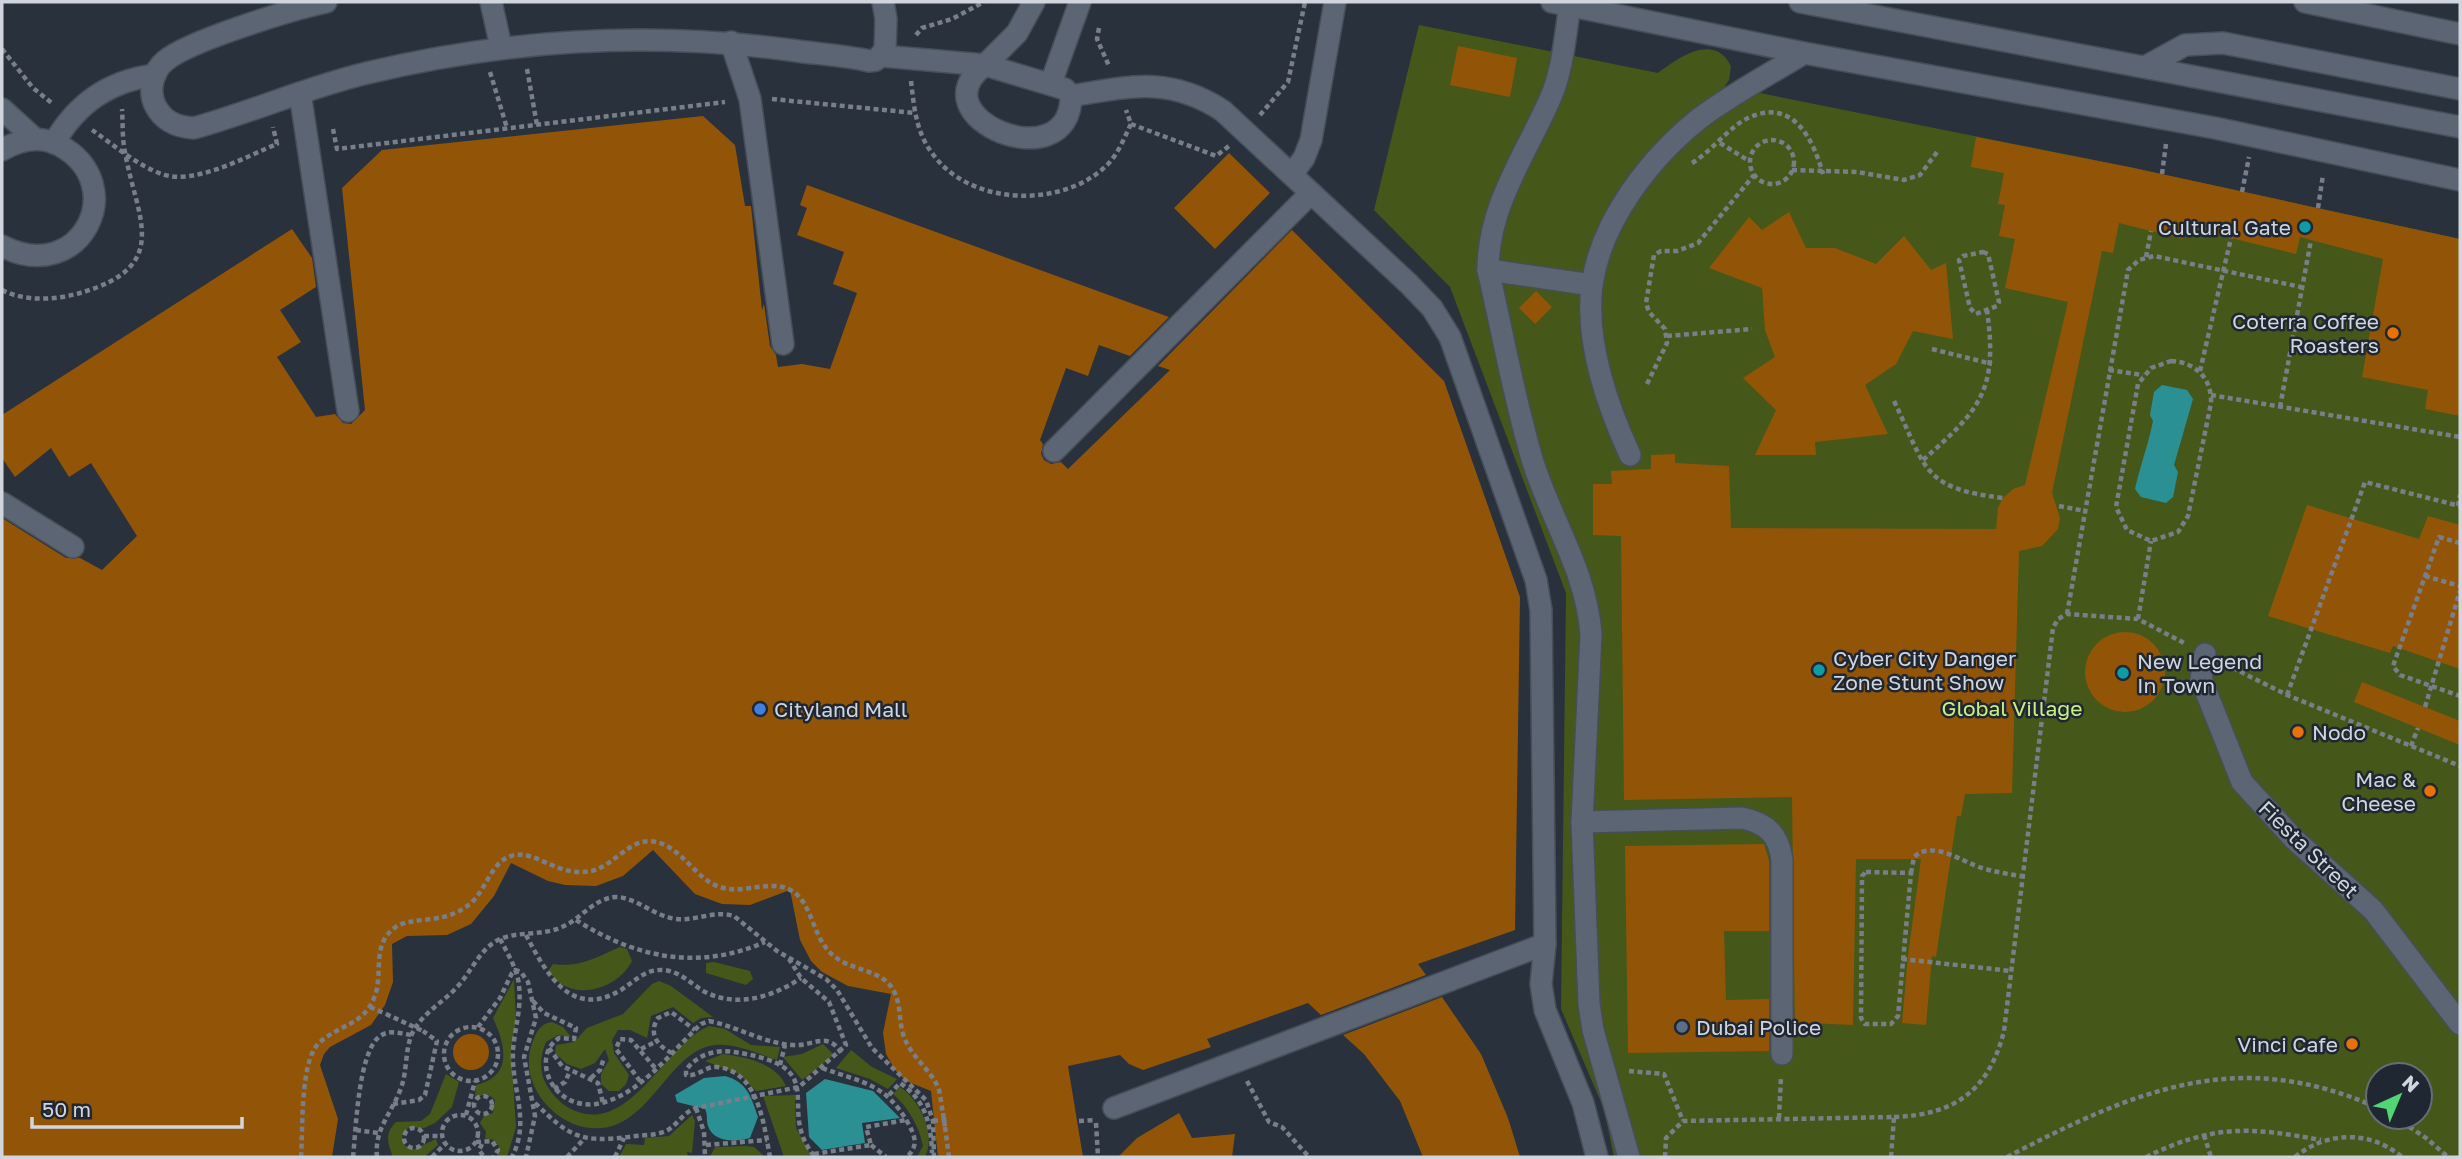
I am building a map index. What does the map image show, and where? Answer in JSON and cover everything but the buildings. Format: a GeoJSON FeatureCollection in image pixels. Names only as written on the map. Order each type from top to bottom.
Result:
{"type":"FeatureCollection","features":[{"type":"Feature","properties":{"kind":"street"},"geometry":{"type":"LineString","coordinates":[[326,2],[240,29],[172,55],[155,75],[153,100],[159,112],[181,127],[207,124],[364,74],[501,47],[664,40],[731,42],[869,61],[882,55],[985,65],[1051,83],[1065,89],[1071,96]]}},
{"type":"Feature","properties":{"kind":"street"},"geometry":{"type":"LineString","coordinates":[[491,2],[501,47]]}},
{"type":"Feature","properties":{"kind":"street"},"geometry":{"type":"LineString","coordinates":[[882,55],[886,43],[883,2]]}},
{"type":"Feature","properties":{"kind":"street"},"geometry":{"type":"LineString","coordinates":[[1034,2],[1017,33],[971,77],[968,105],[972,114],[998,132],[1013,136],[1046,135],[1059,128],[1067,119],[1071,96]]}},
{"type":"Feature","properties":{"kind":"street"},"geometry":{"type":"LineString","coordinates":[[1051,83],[1080,2]]}},
{"type":"Feature","properties":{"kind":"street"},"geometry":{"type":"LineString","coordinates":[[1292,174],[1304,158],[1311,140],[1335,2]]}},
{"type":"Feature","properties":{"kind":"street"},"geometry":{"type":"LineString","coordinates":[[1800,2],[1822,4],[2460,127]]}},
{"type":"Feature","properties":{"kind":"street"},"geometry":{"type":"LineString","coordinates":[[2305,2],[2460,34]]}},
{"type":"Feature","properties":{"kind":"street"},"geometry":{"type":"LineString","coordinates":[[1629,1157],[1589,1004],[1582,822],[1591,634],[1589,607],[1582,580],[1534,464],[1488,270],[1491,228],[1497,208],[1557,80],[1561,3],[1804,53],[2254,136],[2460,180]]}},
{"type":"Feature","properties":{"kind":"street"},"geometry":{"type":"LineString","coordinates":[[731,42],[750,99],[783,344]]}},
{"type":"Feature","properties":{"kind":"street"},"geometry":{"type":"LineString","coordinates":[[2145,67],[2185,45],[2223,43],[2460,89]]}},
{"type":"Feature","properties":{"kind":"street"},"geometry":{"type":"LineString","coordinates":[[1630,455],[1608,401],[1595,344],[1592,285],[1604,247],[1621,209],[1666,149],[1702,117],[1804,53]]}},
{"type":"Feature","properties":{"kind":"street"},"geometry":{"type":"LineString","coordinates":[[2,150],[18,142],[44,141],[103,90],[121,82],[155,75]]}},
{"type":"Feature","properties":{"kind":"street"},"geometry":{"type":"LineString","coordinates":[[1071,96],[1140,85],[1175,88],[1223,111],[1409,284],[1432,309],[1450,337],[1536,580],[1541,610],[1545,944],[1541,984],[1545,1010],[1583,1103],[1597,1157]]}},
{"type":"Feature","properties":{"kind":"street"},"geometry":{"type":"LineString","coordinates":[[300,93],[348,411]]}},
{"type":"Feature","properties":{"kind":"street"},"geometry":{"type":"LineString","coordinates":[[2,110],[44,141],[72,152],[86,167],[93,186],[94,207],[88,226],[75,242],[58,253],[38,257],[18,254],[2,246]]}},
{"type":"Feature","properties":{"kind":"street"},"geometry":{"type":"LineString","coordinates":[[1054,452],[1311,193]]}},
{"type":"Feature","properties":{"kind":"street"},"geometry":{"type":"LineString","coordinates":[[1488,270],[1592,285]]}},
{"type":"Feature","properties":{"kind":"street"},"geometry":{"type":"LineString","coordinates":[[2,503],[73,547]]}},
{"type":"Feature","properties":{"kind":"street","name":"Fiesta Street"},"geometry":{"type":"LineString","coordinates":[[2205,653],[2201,679],[2242,782],[2294,839],[2373,910],[2460,1024]]}},
{"type":"Feature","properties":{"kind":"street"},"geometry":{"type":"LineString","coordinates":[[1582,822],[1742,818],[1766,826],[1775,835],[1782,860],[1782,1054]]}},
{"type":"Feature","properties":{"kind":"street"},"geometry":{"type":"LineString","coordinates":[[1114,1108],[1545,944]]}},
{"type":"Feature","properties":{"kind":"path"},"geometry":{"type":"LineString","coordinates":[[2,48],[33,88],[71,116],[150,169],[180,178],[195,176],[277,144],[272,123],[330,116],[337,149],[750,99],[915,113]]}},
{"type":"Feature","properties":{"kind":"path"},"geometry":{"type":"LineString","coordinates":[[1692,163],[1720,143],[1746,118],[1772,114],[1795,121],[1810,136],[1823,174]]}},
{"type":"Feature","properties":{"kind":"path"},"geometry":{"type":"LineString","coordinates":[[2162,174],[2170,120]]}},
{"type":"Feature","properties":{"kind":"path"},"geometry":{"type":"LineString","coordinates":[[2242,191],[2254,136]]}},
{"type":"Feature","properties":{"kind":"path"},"geometry":{"type":"LineString","coordinates":[[1720,143],[1749,161],[1754,175],[1770,184],[1787,178],[1792,170],[1792,153],[1780,141],[1771,139],[1755,146],[1749,161]]}},
{"type":"Feature","properties":{"kind":"path"},"geometry":{"type":"LineString","coordinates":[[1792,170],[1823,174],[1857,173],[1905,180],[1920,175],[1937,152]]}},
{"type":"Feature","properties":{"kind":"path"},"geometry":{"type":"LineString","coordinates":[[1647,384],[1665,350],[1667,337],[1646,303],[1654,255],[1661,251],[1677,251],[1698,243],[1754,175]]}},
{"type":"Feature","properties":{"kind":"path"},"geometry":{"type":"LineString","coordinates":[[2146,257],[2151,231]]}},
{"type":"Feature","properties":{"kind":"path"},"geometry":{"type":"LineString","coordinates":[[2200,371],[2231,238]]}},
{"type":"Feature","properties":{"kind":"path"},"geometry":{"type":"LineString","coordinates":[[2280,407],[2311,240]]}},
{"type":"Feature","properties":{"kind":"path"},"geometry":{"type":"LineString","coordinates":[[1983,252],[1988,254],[1999,302],[1997,306],[1987,310],[1976,314],[1971,311],[1959,260],[1961,257],[1983,252]]}},
{"type":"Feature","properties":{"kind":"path"},"geometry":{"type":"LineString","coordinates":[[2067,614],[2125,276],[2133,264],[2146,257],[2301,287]]}},
{"type":"Feature","properties":{"kind":"path"},"geometry":{"type":"LineString","coordinates":[[1923,460],[1971,413],[1980,398],[1992,365],[1987,310]]}},
{"type":"Feature","properties":{"kind":"path"},"geometry":{"type":"LineString","coordinates":[[1667,337],[1752,329]]}},
{"type":"Feature","properties":{"kind":"path"},"geometry":{"type":"LineString","coordinates":[[1932,349],[1992,365]]}},
{"type":"Feature","properties":{"kind":"path"},"geometry":{"type":"LineString","coordinates":[[2171,360],[2191,365],[2200,371],[2211,396],[2188,516],[2184,525],[2170,537],[2151,541],[2127,530],[2116,507],[2136,394],[2144,375],[2161,362],[2171,360]]}},
{"type":"Feature","properties":{"kind":"path"},"geometry":{"type":"LineString","coordinates":[[2109,370],[2144,375]]}},
{"type":"Feature","properties":{"kind":"path"},"geometry":{"type":"LineString","coordinates":[[2211,396],[2460,437]]}},
{"type":"Feature","properties":{"kind":"path"},"geometry":{"type":"LineString","coordinates":[[1894,401],[1923,460],[1946,486],[1966,493],[2003,498]]}},
{"type":"Feature","properties":{"kind":"path"},"geometry":{"type":"LineString","coordinates":[[2287,695],[2365,482],[2459,506],[2460,495]]}},
{"type":"Feature","properties":{"kind":"path"},"geometry":{"type":"LineString","coordinates":[[2059,506],[2085,511]]}},
{"type":"Feature","properties":{"kind":"path"},"geometry":{"type":"LineString","coordinates":[[2460,543],[2439,537],[2393,666],[2397,673],[2460,696]]}},
{"type":"Feature","properties":{"kind":"path"},"geometry":{"type":"LineString","coordinates":[[2138,620],[2151,541]]}},
{"type":"Feature","properties":{"kind":"path"},"geometry":{"type":"LineString","coordinates":[[2425,576],[2460,588],[2425,707]]}},
{"type":"Feature","properties":{"kind":"path"},"geometry":{"type":"LineString","coordinates":[[1665,1157],[1666,1138],[1683,1121],[1923,1116],[1943,1110],[1977,1087],[1999,1051],[2053,628],[2058,619],[2067,614],[2138,620],[2287,695],[2460,766]]}},
{"type":"Feature","properties":{"kind":"path"},"geometry":{"type":"LineString","coordinates":[[2411,746],[2418,728]]}},
{"type":"Feature","properties":{"kind":"path"},"geometry":{"type":"LineString","coordinates":[[301,1157],[307,1072],[313,1052],[319,1043],[353,1025],[370,1007],[378,986],[380,950],[393,929],[412,921],[440,920],[456,913],[481,893],[503,859],[520,854],[561,871],[577,872],[606,866],[637,843],[657,842],[667,846],[695,872],[718,886],[743,891],[776,885],[795,892],[806,906],[821,943],[831,955],[845,964],[880,976],[894,991],[903,1035],[911,1052],[939,1090],[948,1157]]}},
{"type":"Feature","properties":{"kind":"path"},"geometry":{"type":"LineString","coordinates":[[1911,873],[1869,871],[1863,876],[1861,1018],[1865,1024],[1896,1022],[1914,857],[1921,852],[1956,854],[1977,867],[2021,876]]}},
{"type":"Feature","properties":{"kind":"path"},"geometry":{"type":"LineString","coordinates":[[377,1157],[378,1133],[404,1075],[412,1035],[429,1010],[457,987],[482,953],[500,939],[544,933],[576,920],[597,903],[618,897],[651,912],[677,919],[725,913],[734,916],[765,942],[826,979],[837,990],[872,1048],[926,1100],[933,1121],[933,1157]]}},
{"type":"Feature","properties":{"kind":"path"},"geometry":{"type":"LineString","coordinates":[[576,920],[621,945],[666,957],[711,958],[765,942]]}},
{"type":"Feature","properties":{"kind":"path"},"geometry":{"type":"LineString","coordinates":[[526,935],[553,981],[573,995],[587,999],[603,999],[645,973],[666,970],[675,972],[705,992],[730,999],[768,996],[801,978]]}},
{"type":"Feature","properties":{"kind":"path"},"geometry":{"type":"LineString","coordinates":[[500,939],[515,970],[520,1001],[514,1066],[523,1118],[522,1133],[512,1157]]}},
{"type":"Feature","properties":{"kind":"path"},"geometry":{"type":"LineString","coordinates":[[666,957],[666,970]]}},
{"type":"Feature","properties":{"kind":"path"},"geometry":{"type":"LineString","coordinates":[[535,1103],[558,1124],[584,1139],[613,1139],[666,1131],[688,1111],[698,1107],[799,1087],[841,1053],[846,1045],[828,1002],[801,978],[789,958]]}},
{"type":"Feature","properties":{"kind":"path"},"geometry":{"type":"LineString","coordinates":[[1902,959],[2011,971]]}},
{"type":"Feature","properties":{"kind":"path"},"geometry":{"type":"LineString","coordinates":[[515,970],[526,976],[533,1001],[535,1026],[524,1057],[535,1103],[533,1129],[526,1157]]}},
{"type":"Feature","properties":{"kind":"path"},"geometry":{"type":"LineString","coordinates":[[478,1027],[515,970]]}},
{"type":"Feature","properties":{"kind":"path"},"geometry":{"type":"LineString","coordinates":[[533,1001],[544,1013],[576,1028],[574,1039],[559,1038],[549,1047],[546,1056],[554,1089],[571,1103],[603,1103],[656,1069],[695,1030],[709,1021],[764,1041],[785,1045],[797,1046],[825,1040],[837,1045],[841,1053]]}},
{"type":"Feature","properties":{"kind":"path"},"geometry":{"type":"LineString","coordinates":[[370,1007],[423,1031],[437,1041],[425,1095],[415,1101],[393,1104]]}},
{"type":"Feature","properties":{"kind":"path"},"geometry":{"type":"LineString","coordinates":[[672,1053],[657,1041],[655,1021],[671,1012],[695,1030]]}},
{"type":"Feature","properties":{"kind":"path"},"geometry":{"type":"LineString","coordinates":[[478,1027],[495,1041],[498,1061],[485,1078],[475,1081],[454,1076],[447,1068],[444,1046],[457,1030],[478,1027]]}},
{"type":"Feature","properties":{"kind":"path"},"geometry":{"type":"LineString","coordinates":[[353,1157],[370,1047],[380,1036],[390,1032],[412,1035]]}},
{"type":"Feature","properties":{"kind":"path"},"geometry":{"type":"LineString","coordinates":[[640,1081],[620,1056],[616,1043],[626,1038],[641,1049],[656,1069]]}},
{"type":"Feature","properties":{"kind":"path"},"geometry":{"type":"LineString","coordinates":[[641,1049],[657,1041]]}},
{"type":"Feature","properties":{"kind":"path"},"geometry":{"type":"LineString","coordinates":[[780,1065],[785,1045]]}},
{"type":"Feature","properties":{"kind":"path"},"geometry":{"type":"LineString","coordinates":[[549,1047],[554,1058],[570,1071],[591,1078],[601,1089],[603,1103]]}},
{"type":"Feature","properties":{"kind":"path"},"geometry":{"type":"LineString","coordinates":[[770,1157],[753,1096],[729,1070],[710,1067],[690,1077],[686,1070],[693,1061],[717,1051],[741,1053],[780,1065],[789,1071],[799,1087],[800,1123],[814,1156],[871,1144]]}},
{"type":"Feature","properties":{"kind":"path"},"geometry":{"type":"LineString","coordinates":[[1779,1118],[1782,1054]]}},
{"type":"Feature","properties":{"kind":"path"},"geometry":{"type":"LineString","coordinates":[[591,1078],[600,1070],[604,1058]]}},
{"type":"Feature","properties":{"kind":"path"},"geometry":{"type":"LineString","coordinates":[[1237,1061],[1269,1122],[1282,1127],[1309,1157]]}},
{"type":"Feature","properties":{"kind":"path"},"geometry":{"type":"LineString","coordinates":[[822,1068],[889,1095],[906,1120],[915,1144],[907,1157]]}},
{"type":"Feature","properties":{"kind":"path"},"geometry":{"type":"LineString","coordinates":[[554,1089],[565,1082],[570,1071]]}},
{"type":"Feature","properties":{"kind":"path"},"geometry":{"type":"LineString","coordinates":[[1607,1072],[1664,1073],[1683,1121]]}},
{"type":"Feature","properties":{"kind":"path"},"geometry":{"type":"LineString","coordinates":[[2007,1157],[2059,1130],[2124,1103],[2167,1087],[2212,1078],[2257,1076],[2302,1082],[2364,1102]]}},
{"type":"Feature","properties":{"kind":"path"},"geometry":{"type":"LineString","coordinates":[[466,1115],[475,1081]]}},
{"type":"Feature","properties":{"kind":"path"},"geometry":{"type":"LineString","coordinates":[[889,1095],[900,1083],[920,1099],[927,1117],[933,1157]]}},
{"type":"Feature","properties":{"kind":"path"},"geometry":{"type":"LineString","coordinates":[[477,1112],[487,1113],[492,1104],[490,1099],[480,1096],[474,1103],[479,1150],[484,1157]]}},
{"type":"Feature","properties":{"kind":"path"},"geometry":{"type":"LineString","coordinates":[[698,1107],[706,1145],[705,1157]]}},
{"type":"Feature","properties":{"kind":"path"},"geometry":{"type":"LineString","coordinates":[[474,1120],[466,1115],[451,1116],[442,1129],[445,1144],[455,1150],[467,1150],[479,1143],[492,1141],[498,1150],[494,1157]]}},
{"type":"Feature","properties":{"kind":"path"},"geometry":{"type":"LineString","coordinates":[[1891,1157],[1894,1117]]}},
{"type":"Feature","properties":{"kind":"path"},"geometry":{"type":"LineString","coordinates":[[933,1121],[948,1119]]}},
{"type":"Feature","properties":{"kind":"path"},"geometry":{"type":"LineString","coordinates":[[886,1157],[871,1144],[866,1127],[906,1120]]}},
{"type":"Feature","properties":{"kind":"path"},"geometry":{"type":"LineString","coordinates":[[1096,1120],[1098,1157]]}},
{"type":"Feature","properties":{"kind":"path"},"geometry":{"type":"LineString","coordinates":[[409,1129],[421,1130],[424,1136],[419,1147],[408,1146],[404,1140],[409,1129]]}},
{"type":"Feature","properties":{"kind":"path"},"geometry":{"type":"LineString","coordinates":[[2146,1157],[2204,1135],[2262,1129],[2322,1140],[2356,1136],[2389,1146],[2402,1157]]}},
{"type":"Feature","properties":{"kind":"path"},"geometry":{"type":"LineString","coordinates":[[356,1130],[378,1133]]}},
{"type":"Feature","properties":{"kind":"path"},"geometry":{"type":"LineString","coordinates":[[2414,1131],[2448,1157]]}},
{"type":"Feature","properties":{"kind":"path"},"geometry":{"type":"LineString","coordinates":[[2204,1135],[2211,1157]]}},
{"type":"Feature","properties":{"kind":"path"},"geometry":{"type":"LineString","coordinates":[[424,1136],[442,1136]]}},
{"type":"Feature","properties":{"kind":"path"},"geometry":{"type":"LineString","coordinates":[[615,1157],[625,1137]]}},
{"type":"Feature","properties":{"kind":"path"},"geometry":{"type":"LineString","coordinates":[[567,1157],[584,1139]]}},
{"type":"Feature","properties":{"kind":"path"},"geometry":{"type":"LineString","coordinates":[[706,1145],[767,1140]]}},
{"type":"Feature","properties":{"kind":"path"},"geometry":{"type":"LineString","coordinates":[[2295,1157],[2322,1140]]}},
{"type":"Feature","properties":{"kind":"path"},"geometry":{"type":"LineString","coordinates":[[432,1157],[445,1144]]}},
{"type":"Feature","properties":{"kind":"path"},"geometry":{"type":"LineString","coordinates":[[453,1157],[455,1150]]}},
{"type":"Feature","properties":{"kind":"green space","name":"Global Village"},"geometry":{"type":"Polygon","coordinates":[[[1419,25],[1658,73],[1685,55],[1706,49],[1724,56],[1731,66],[1729,80],[1725,86],[2129,167],[2460,239],[2460,1157],[1614,1157],[1604,1109],[1561,1009],[1566,593],[1450,287],[1374,210],[1419,25]]]}},
{"type":"Feature","properties":{"kind":"green space"},"geometry":{"type":"Polygon","coordinates":[[[620,947],[627,949],[632,961],[615,980],[592,990],[567,987],[557,981],[549,970],[553,964],[580,963],[620,947]]]}},
{"type":"Feature","properties":{"kind":"green space"},"geometry":{"type":"Polygon","coordinates":[[[714,962],[750,971],[753,979],[746,985],[706,973],[706,963],[714,962]]]}},
{"type":"Feature","properties":{"kind":"green space"},"geometry":{"type":"Polygon","coordinates":[[[514,979],[516,1020],[511,1051],[516,1127],[508,1154],[506,1157],[497,1157],[499,1146],[493,1140],[485,1138],[486,1132],[480,1123],[484,1116],[493,1113],[495,1100],[488,1094],[475,1097],[476,1085],[488,1081],[501,1067],[503,1048],[493,1018],[514,979]]]}},
{"type":"Feature","properties":{"kind":"green space"},"geometry":{"type":"Polygon","coordinates":[[[659,981],[671,986],[713,1017],[701,1018],[693,1023],[673,1007],[651,1016],[647,1038],[630,1030],[618,1030],[612,1040],[614,1053],[629,1075],[626,1084],[619,1091],[609,1091],[601,1084],[601,1074],[609,1060],[605,1049],[595,1063],[581,1069],[567,1064],[555,1053],[556,1045],[574,1042],[587,1028],[623,1014],[652,984],[659,981]]]}},
{"type":"Feature","properties":{"kind":"green space"},"geometry":{"type":"Polygon","coordinates":[[[552,1022],[563,1027],[571,1037],[558,1035],[546,1042],[541,1063],[544,1079],[551,1092],[565,1105],[593,1115],[612,1110],[629,1100],[677,1050],[709,1026],[725,1029],[751,1045],[780,1047],[777,1060],[731,1046],[715,1045],[698,1050],[628,1118],[611,1126],[591,1128],[563,1119],[542,1099],[534,1086],[529,1058],[532,1044],[541,1027],[552,1022]]]}},
{"type":"Feature","properties":{"kind":"green space"},"geometry":{"type":"Polygon","coordinates":[[[823,1044],[834,1055],[802,1080],[783,1057],[802,1054],[823,1044]]]}},
{"type":"Feature","properties":{"kind":"green space"},"geometry":{"type":"Polygon","coordinates":[[[851,1050],[872,1067],[897,1079],[888,1089],[870,1079],[836,1068],[851,1050]]]}},
{"type":"Feature","properties":{"kind":"green space"},"geometry":{"type":"Polygon","coordinates":[[[723,1054],[759,1062],[775,1072],[786,1086],[756,1091],[739,1074],[705,1061],[723,1054]]]}},
{"type":"Feature","properties":{"kind":"green space"},"geometry":{"type":"Polygon","coordinates":[[[446,1074],[459,1082],[452,1107],[435,1123],[424,1128],[409,1127],[402,1135],[404,1145],[412,1150],[436,1139],[438,1145],[424,1157],[393,1157],[388,1139],[392,1126],[396,1122],[421,1121],[430,1114],[446,1074]]]}},
{"type":"Feature","properties":{"kind":"green space"},"geometry":{"type":"Polygon","coordinates":[[[900,1087],[914,1100],[924,1118],[929,1138],[925,1157],[917,1157],[923,1146],[919,1131],[908,1111],[893,1094],[900,1087]]]}},
{"type":"Feature","properties":{"kind":"green space"},"geometry":{"type":"Polygon","coordinates":[[[795,1095],[796,1128],[812,1157],[784,1157],[763,1096],[795,1095]]]}},
{"type":"Feature","properties":{"kind":"green space"},"geometry":{"type":"Polygon","coordinates":[[[692,1115],[695,1121],[692,1153],[687,1152],[688,1157],[619,1157],[626,1144],[644,1145],[645,1138],[669,1136],[692,1115]]]}},
{"type":"Feature","properties":{"kind":"green space"},"geometry":{"type":"Polygon","coordinates":[[[715,1147],[754,1147],[765,1157],[710,1157],[715,1147]]]}},
{"type":"Feature","properties":{"kind":"shaded area"},"geometry":{"type":"Polygon","coordinates":[[[2162,385],[2187,390],[2193,399],[2174,465],[2178,472],[2173,497],[2166,503],[2141,497],[2135,489],[2153,421],[2150,415],[2154,392],[2162,385]]]}},
{"type":"Feature","properties":{"kind":"shaded area"},"geometry":{"type":"Polygon","coordinates":[[[725,1076],[743,1086],[753,1103],[758,1117],[750,1138],[732,1140],[715,1136],[708,1126],[705,1109],[677,1102],[675,1095],[704,1078],[725,1076]]]}},
{"type":"Feature","properties":{"kind":"shaded area"},"geometry":{"type":"Polygon","coordinates":[[[825,1079],[873,1091],[900,1118],[862,1123],[865,1143],[822,1150],[809,1137],[806,1093],[825,1079]]]}},
{"type":"Feature","properties":{"kind":"place","name":"Cultural Gate"},"geometry":{"type":"Point","coordinates":[2305,227]}},
{"type":"Feature","properties":{"kind":"place","name":"Coterra Coffee Roasters"},"geometry":{"type":"Point","coordinates":[2393,333]}},
{"type":"Feature","properties":{"kind":"place","name":"Cyber City Danger Zone Stunt Show"},"geometry":{"type":"Point","coordinates":[1819,670]}},
{"type":"Feature","properties":{"kind":"place","name":"New Legend In Town"},"geometry":{"type":"Point","coordinates":[2123,673]}},
{"type":"Feature","properties":{"kind":"place","name":"Cityland Mall"},"geometry":{"type":"Point","coordinates":[760,709]}},
{"type":"Feature","properties":{"kind":"place","name":"Nodo"},"geometry":{"type":"Point","coordinates":[2298,732]}},
{"type":"Feature","properties":{"kind":"place","name":"Mac & Cheese"},"geometry":{"type":"Point","coordinates":[2430,791]}},
{"type":"Feature","properties":{"kind":"place","name":"Dubai Police"},"geometry":{"type":"Point","coordinates":[1682,1027]}},
{"type":"Feature","properties":{"kind":"place","name":"Vinci Cafe"},"geometry":{"type":"Point","coordinates":[2352,1044]}}]}
